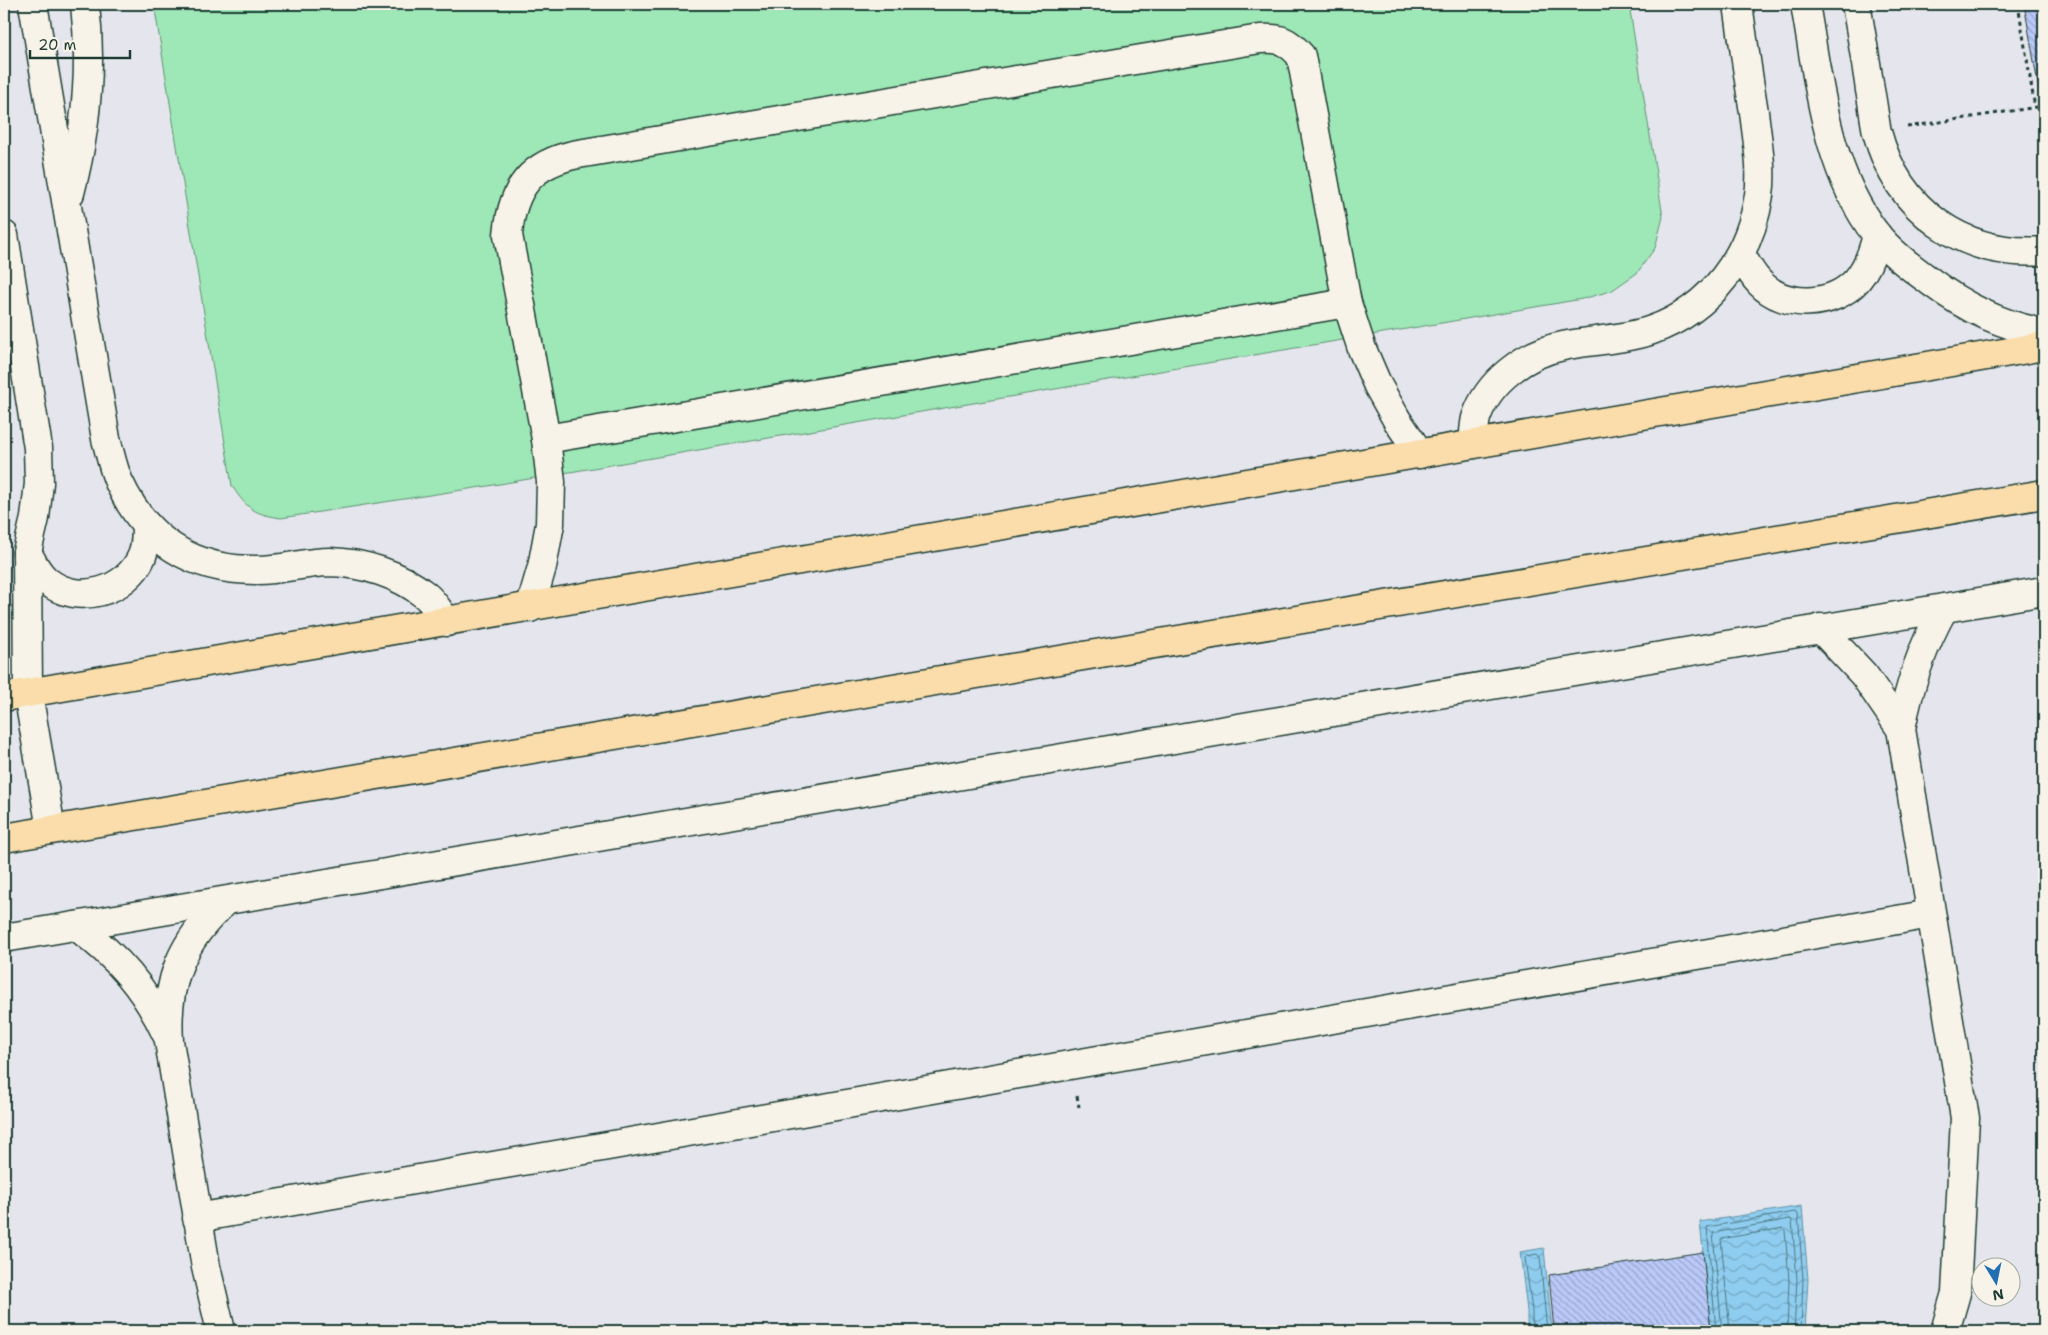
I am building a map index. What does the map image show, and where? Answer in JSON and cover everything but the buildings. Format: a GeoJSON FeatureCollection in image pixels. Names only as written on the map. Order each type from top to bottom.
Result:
{"type":"FeatureCollection","features":[{"type":"Feature","properties":{"kind":"main road"},"geometry":{"type":"LineString","coordinates":[[16,695],[2044,346]]}},
{"type":"Feature","properties":{"kind":"main road"},"geometry":{"type":"LineString","coordinates":[[4,838],[2044,494]]}},
{"type":"Feature","properties":{"kind":"street"},"geometry":{"type":"LineString","coordinates":[[33,4],[106,439],[118,481],[135,512],[159,539],[190,558],[224,568],[259,570],[329,562],[364,566],[397,577],[426,596],[447,622]]}},
{"type":"Feature","properties":{"kind":"street"},"geometry":{"type":"LineString","coordinates":[[67,207],[76,170],[84,116],[87,70],[85,4]]}},
{"type":"Feature","properties":{"kind":"street"},"geometry":{"type":"LineString","coordinates":[[1473,444],[1476,418],[1487,397],[1501,379],[1518,364],[1539,353],[1562,346],[1623,338],[1652,330],[1679,317],[1710,294],[1727,276],[1741,254],[1753,225],[1760,193],[1756,126],[1738,4]]}},
{"type":"Feature","properties":{"kind":"street"},"geometry":{"type":"LineString","coordinates":[[1805,4],[1826,121],[1841,171],[1857,204],[1877,235],[1905,262],[1951,298],[1995,319],[2044,333]]}},
{"type":"Feature","properties":{"kind":"street"},"geometry":{"type":"LineString","coordinates":[[1876,4],[1867,15],[1858,16],[1877,132],[1896,180],[1920,209],[1950,232],[1985,247],[2024,252],[2044,250]]}},
{"type":"Feature","properties":{"kind":"street"},"geometry":{"type":"LineString","coordinates":[[530,608],[542,567],[550,524],[551,482],[546,438],[508,235],[510,215],[516,197],[527,180],[541,167],[559,158],[617,147],[1260,39],[1276,38],[1290,44],[1301,56],[1347,303],[1362,349],[1378,386],[1397,420],[1420,454]]}},
{"type":"Feature","properties":{"kind":"street"},"geometry":{"type":"LineString","coordinates":[[1741,254],[1761,284],[1791,300],[1808,302],[1826,299],[1842,292],[1856,282],[1866,268],[1873,252],[1877,235]]}},
{"type":"Feature","properties":{"kind":"street"},"geometry":{"type":"LineString","coordinates":[[4,236],[10,301],[38,448],[39,483],[35,518],[27,552],[16,695],[51,829]]}},
{"type":"Feature","properties":{"kind":"street"},"geometry":{"type":"LineString","coordinates":[[546,438],[1347,303]]}},
{"type":"Feature","properties":{"kind":"street"},"geometry":{"type":"LineString","coordinates":[[27,552],[36,570],[48,582],[62,589],[77,593],[93,594],[122,582],[134,570],[142,556],[146,541],[146,525]]}},
{"type":"Feature","properties":{"kind":"street"},"geometry":{"type":"LineString","coordinates":[[4,938],[2044,591]]}},
{"type":"Feature","properties":{"kind":"street"},"geometry":{"type":"LineString","coordinates":[[1944,608],[1928,636],[1916,665],[1906,697],[1901,729],[1965,1118],[1956,1293],[1944,1331]]}},
{"type":"Feature","properties":{"kind":"street"},"geometry":{"type":"LineString","coordinates":[[1820,628],[1864,675],[1901,729]]}},
{"type":"Feature","properties":{"kind":"street"},"geometry":{"type":"LineString","coordinates":[[221,1331],[206,1267],[169,1041],[168,1019],[174,974],[183,954],[209,916],[226,901]]}},
{"type":"Feature","properties":{"kind":"street"},"geometry":{"type":"LineString","coordinates":[[198,1218],[1931,914]]}},
{"type":"Feature","properties":{"kind":"street"},"geometry":{"type":"LineString","coordinates":[[76,926],[100,944],[122,965],[141,988],[157,1014],[169,1041]]}},
{"type":"Feature","properties":{"kind":"path"},"geometry":{"type":"LineString","coordinates":[[2018,4],[2035,108]]}},
{"type":"Feature","properties":{"kind":"path"},"geometry":{"type":"LineString","coordinates":[[1877,132],[2044,106]]}},
{"type":"Feature","properties":{"kind":"green space"},"geometry":{"type":"Polygon","coordinates":[[[154,4],[1629,4],[1663,217],[1655,248],[1637,273],[1611,291],[1582,299],[488,486],[281,518],[264,515],[252,509],[242,500],[232,486],[154,4]]]}},
{"type":"Feature","properties":{"kind":"water"},"geometry":{"type":"Polygon","coordinates":[[[1802,1206],[1808,1279],[1805,1331],[1711,1331],[1700,1222],[1802,1206]]]}},
{"type":"Feature","properties":{"kind":"water"},"geometry":{"type":"Polygon","coordinates":[[[1544,1248],[1552,1331],[1527,1331],[1527,1311],[1520,1252],[1544,1248]]]}}]}
